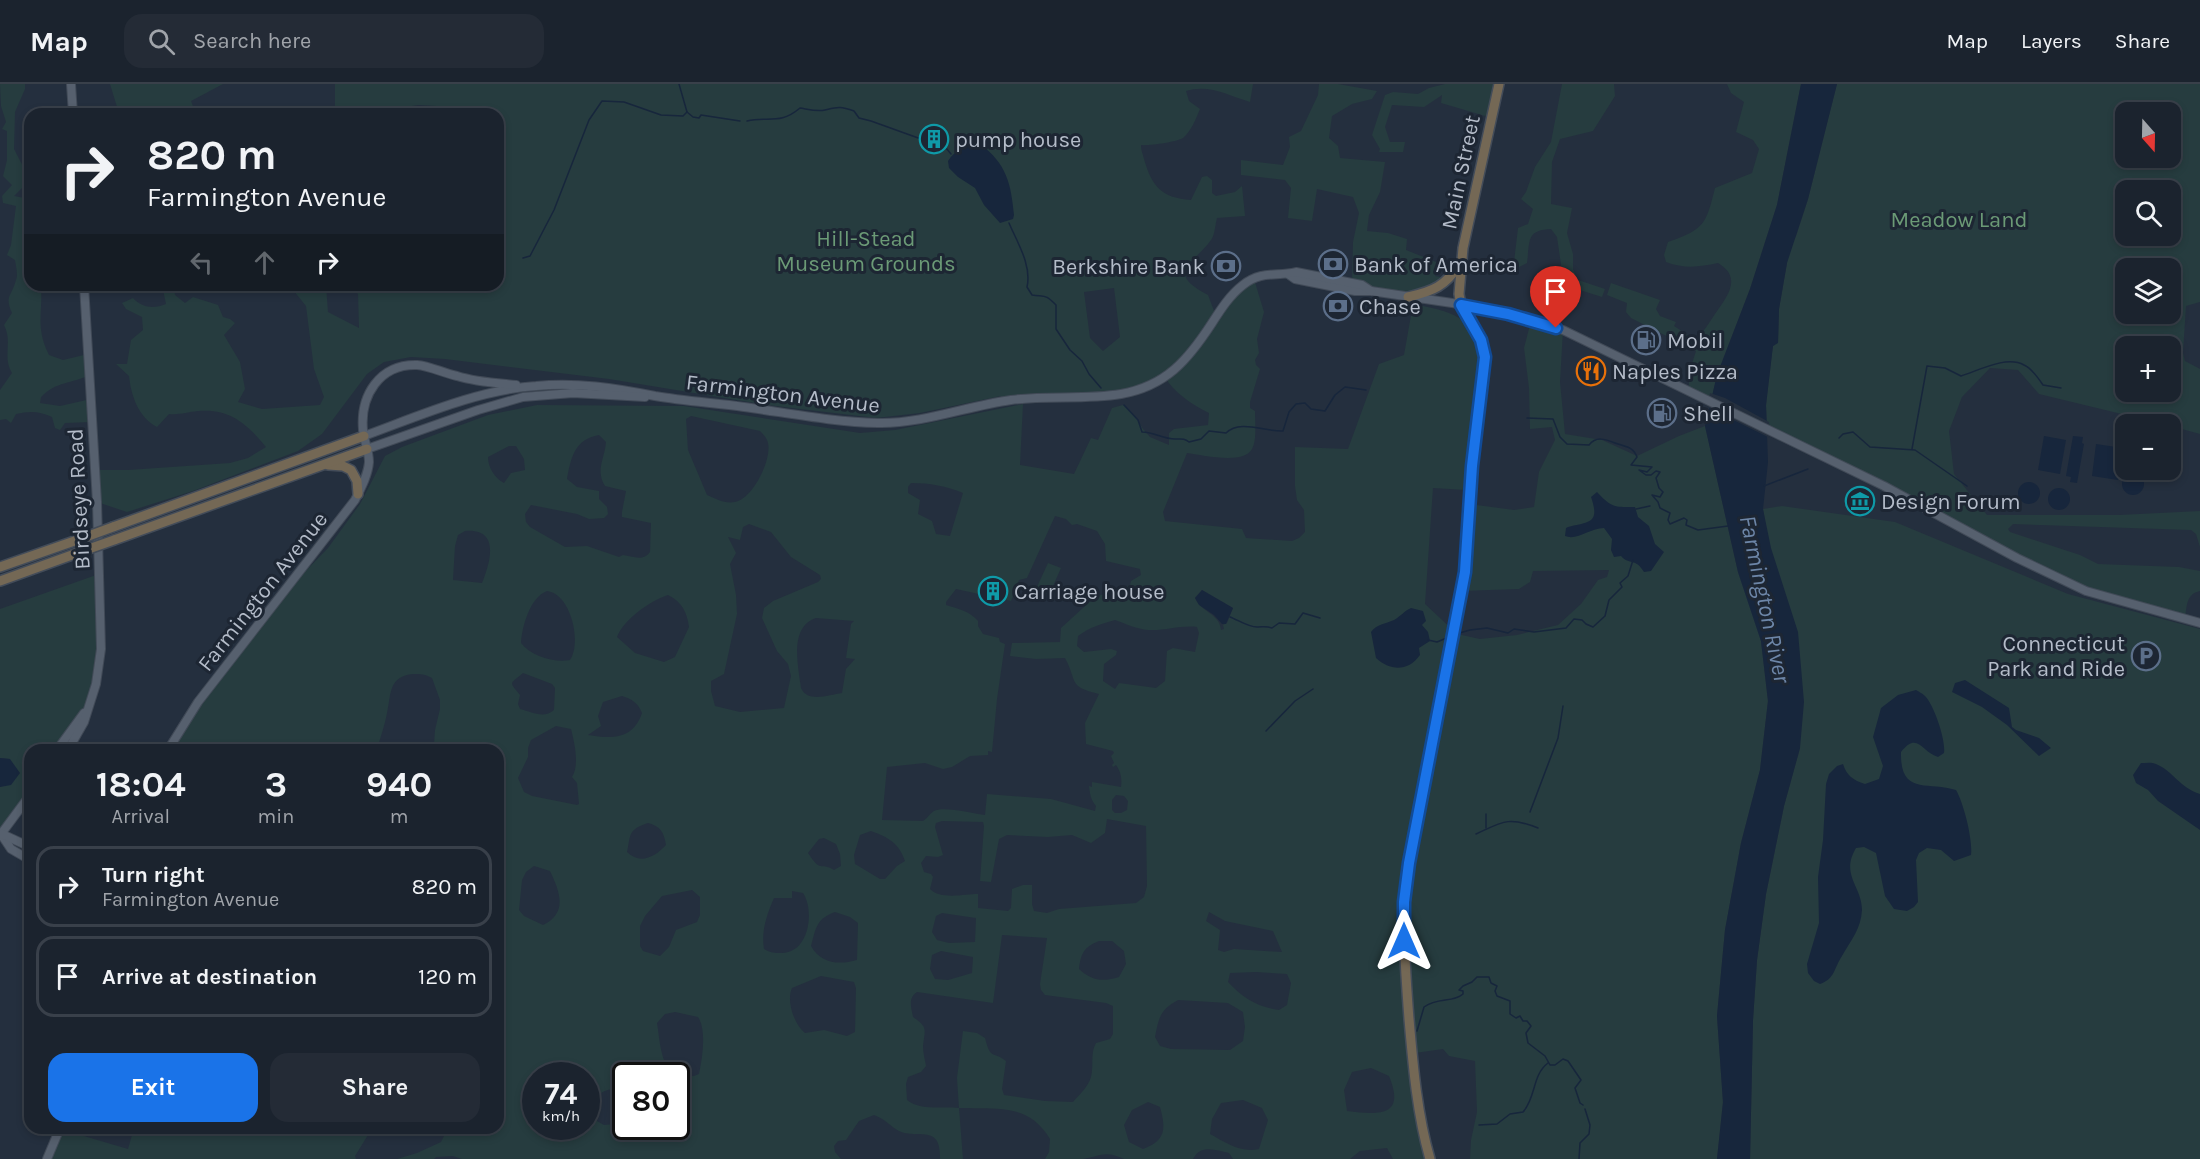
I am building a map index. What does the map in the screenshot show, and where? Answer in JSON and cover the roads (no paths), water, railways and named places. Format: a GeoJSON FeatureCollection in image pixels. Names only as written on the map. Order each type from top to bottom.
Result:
{"type":"FeatureCollection","features":[{"type":"Feature","properties":{"kind":"highway","name":"Main Street"},"geometry":{"type":"LineString","coordinates":[[1461,305],[1459,294],[1461,262],[1499,84]]}},
{"type":"Feature","properties":{"kind":"highway"},"geometry":{"type":"LineString","coordinates":[[1408,297],[1441,286],[1461,262]]}},
{"type":"Feature","properties":{"kind":"highway"},"geometry":{"type":"LineString","coordinates":[[1430,1159],[1425,1142],[1413,1066],[1405,956],[1404,902],[1409,863],[1465,572],[1472,466],[1485,357],[1481,340],[1461,305]]}},
{"type":"Feature","properties":{"kind":"highway"},"geometry":{"type":"LineString","coordinates":[[0,567],[364,436]]}},
{"type":"Feature","properties":{"kind":"highway"},"geometry":{"type":"LineString","coordinates":[[0,581],[367,449]]}},
{"type":"Feature","properties":{"kind":"highway"},"geometry":{"type":"LineString","coordinates":[[317,467],[333,465],[349,468],[356,477],[358,494]]}},
{"type":"Feature","properties":{"kind":"main road"},"geometry":{"type":"LineString","coordinates":[[71,84],[73,108]]}},
{"type":"Feature","properties":{"kind":"main road","name":"Farmington Avenue"},"geometry":{"type":"LineString","coordinates":[[172,744],[198,702],[348,510],[358,494],[368,470],[364,436],[479,396],[535,386],[590,386],[855,422],[888,423],[1023,398],[1121,394],[1152,384],[1184,363],[1227,300],[1244,284],[1269,274],[1296,272],[1362,285],[1371,291],[1508,314],[1563,330],[1884,486],[2017,558],[2086,591],[2200,623]]}},
{"type":"Feature","properties":{"kind":"main road","name":"Birdseye Road"},"geometry":{"type":"LineString","coordinates":[[72,744],[81,728],[99,672],[101,639],[97,491],[84,291]]}},
{"type":"Feature","properties":{"kind":"main road"},"geometry":{"type":"LineString","coordinates":[[364,436],[363,410],[368,393],[380,378],[401,367],[421,366],[474,380],[535,386]]}},
{"type":"Feature","properties":{"kind":"main road","name":"Farmington Avenue"},"geometry":{"type":"LineString","coordinates":[[367,449],[478,410],[523,397],[573,393],[633,397],[655,396]]}},
{"type":"Feature","properties":{"kind":"main road","name":"Birdseye Road"},"geometry":{"type":"LineString","coordinates":[[61,744],[87,709]]}},
{"type":"Feature","properties":{"kind":"main road"},"geometry":{"type":"LineString","coordinates":[[0,833],[24,803]]}},
{"type":"Feature","properties":{"kind":"main road"},"geometry":{"type":"LineString","coordinates":[[0,833],[24,844]]}},
{"type":"Feature","properties":{"kind":"main road"},"geometry":{"type":"LineString","coordinates":[[0,833],[11,849],[24,857]]}},
{"type":"Feature","properties":{"kind":"main road"},"geometry":{"type":"LineString","coordinates":[[47,1159],[57,1134]]}},
{"type":"Feature","properties":{"kind":"water","name":"Farmington River"},"geometry":{"type":"Polygon","coordinates":[[[1801,84],[1837,84],[1808,199],[1787,263],[1779,309],[1778,343],[1773,346],[1766,405],[1768,462],[1763,509],[1771,548],[1798,632],[1804,702],[1800,748],[1784,806],[1766,894],[1757,960],[1753,1020],[1750,1159],[1717,1159],[1723,1102],[1717,1016],[1725,930],[1741,843],[1760,770],[1768,701],[1761,641],[1738,572],[1705,426],[1717,375],[1750,289],[1777,205],[1801,84]]]}},
{"type":"Feature","properties":{"kind":"water"},"geometry":{"type":"Polygon","coordinates":[[[980,144],[996,159],[1006,175],[1011,194],[1013,219],[1000,223],[984,205],[975,188],[949,168],[948,161],[954,154],[980,144]]]}},
{"type":"Feature","properties":{"kind":"water"},"geometry":{"type":"Polygon","coordinates":[[[2044,436],[2066,440],[2060,474],[2038,470],[2044,436]]]}},
{"type":"Feature","properties":{"kind":"water"},"geometry":{"type":"Polygon","coordinates":[[[2073,436],[2083,437],[2082,443],[2084,444],[2077,483],[2070,482],[2071,477],[2066,476],[2073,436]]]}},
{"type":"Feature","properties":{"kind":"water"},"geometry":{"type":"Polygon","coordinates":[[[2096,444],[2115,447],[2115,480],[2092,476],[2096,444]]]}},
{"type":"Feature","properties":{"kind":"water"},"geometry":{"type":"Polygon","coordinates":[[[2123,480],[2143,480],[2141,492],[2133,495],[2125,492],[2123,480]]]}},
{"type":"Feature","properties":{"kind":"water"},"geometry":{"type":"Polygon","coordinates":[[[2029,482],[2037,485],[2040,493],[2037,501],[2029,504],[2021,501],[2018,493],[2021,485],[2029,482]]]}},
{"type":"Feature","properties":{"kind":"water"},"geometry":{"type":"Polygon","coordinates":[[[2059,488],[2067,491],[2070,499],[2067,507],[2059,510],[2051,507],[2048,499],[2051,491],[2059,488]]]}},
{"type":"Feature","properties":{"kind":"water"},"geometry":{"type":"Polygon","coordinates":[[[1597,492],[1614,506],[1635,507],[1638,517],[1649,526],[1655,544],[1664,552],[1651,571],[1644,572],[1638,565],[1621,556],[1614,557],[1611,550],[1612,539],[1604,528],[1579,536],[1565,536],[1566,528],[1591,520],[1594,512],[1591,497],[1597,492]]]}},
{"type":"Feature","properties":{"kind":"water"},"geometry":{"type":"Polygon","coordinates":[[[1202,590],[1233,608],[1226,624],[1222,624],[1214,615],[1199,605],[1195,598],[1202,590]]]}},
{"type":"Feature","properties":{"kind":"water"},"geometry":{"type":"Polygon","coordinates":[[[1411,608],[1423,611],[1426,621],[1422,625],[1428,632],[1430,641],[1419,648],[1420,655],[1410,664],[1399,668],[1387,665],[1376,658],[1371,632],[1411,608]]]}},
{"type":"Feature","properties":{"kind":"water"},"geometry":{"type":"Polygon","coordinates":[[[1965,680],[2009,708],[2012,727],[2039,738],[2051,748],[2039,756],[2007,725],[1982,707],[1952,692],[1955,683],[1965,680]]]}},
{"type":"Feature","properties":{"kind":"water"},"geometry":{"type":"Polygon","coordinates":[[[1916,690],[1925,696],[1935,715],[1943,740],[1944,753],[1938,757],[1920,745],[1912,743],[1901,752],[1905,775],[1917,784],[1956,790],[1967,822],[1971,840],[1971,855],[1954,861],[1941,850],[1927,848],[1919,853],[1916,860],[1918,902],[1907,911],[1894,909],[1885,896],[1876,853],[1864,847],[1856,848],[1850,866],[1861,902],[1860,923],[1831,976],[1820,984],[1814,981],[1808,973],[1807,964],[1819,923],[1818,877],[1823,840],[1826,784],[1829,774],[1837,766],[1843,764],[1849,775],[1865,784],[1879,779],[1883,766],[1873,737],[1881,708],[1898,695],[1916,690]]]}},
{"type":"Feature","properties":{"kind":"water"},"geometry":{"type":"Polygon","coordinates":[[[0,758],[10,759],[20,773],[11,785],[0,787],[0,758]]]}},
{"type":"Feature","properties":{"kind":"water"},"geometry":{"type":"Polygon","coordinates":[[[2141,763],[2153,763],[2162,767],[2187,788],[2200,794],[2200,830],[2136,783],[2133,775],[2141,763]]]}},
{"type":"Feature","properties":{"kind":"waterway"},"geometry":{"type":"LineString","coordinates":[[679,84],[687,112]]}},
{"type":"Feature","properties":{"kind":"waterway"},"geometry":{"type":"LineString","coordinates":[[523,258],[530,256],[554,210],[589,120],[602,101],[624,102],[661,115],[683,116],[687,112],[693,117],[699,118],[701,115],[740,121]]}},
{"type":"Feature","properties":{"kind":"waterway"},"geometry":{"type":"LineString","coordinates":[[747,121],[780,118],[800,108],[819,111],[842,108],[854,111],[859,118],[946,148],[951,154]]}},
{"type":"Feature","properties":{"kind":"waterway"},"geometry":{"type":"LineString","coordinates":[[1009,223],[1026,262],[1027,287],[1032,295],[1050,299],[1056,305],[1056,329],[1101,388]]}},
{"type":"Feature","properties":{"kind":"waterway"},"geometry":{"type":"LineString","coordinates":[[1912,449],[1927,366],[1945,368],[1961,376],[2001,363],[2017,362],[2029,369],[2043,385],[2061,388]]}},
{"type":"Feature","properties":{"kind":"waterway"},"geometry":{"type":"LineString","coordinates":[[1124,405],[1138,420],[1142,432],[1171,439],[1184,439],[1189,442],[1201,439],[1209,431],[1226,433],[1245,426],[1283,431],[1289,412],[1296,404],[1305,403],[1311,409],[1325,411],[1335,395],[1345,387],[1366,390]]}},
{"type":"Feature","properties":{"kind":"waterway","name":"Farmington River"},"geometry":{"type":"LineString","coordinates":[[1527,418],[1553,419],[1560,437],[1567,444],[1589,445],[1601,439],[1631,449],[1637,457],[1631,465],[1652,467],[1647,472],[1639,470],[1646,475],[1651,475],[1656,471],[1660,472],[1656,478],[1663,492],[1660,497],[1652,495],[1660,508],[1670,513],[1668,520],[1670,524],[1684,518],[1687,520],[1686,525],[1698,530],[1728,526]]}},
{"type":"Feature","properties":{"kind":"waterway"},"geometry":{"type":"LineString","coordinates":[[1839,438],[1843,434],[1853,432],[1870,447],[1915,450],[1967,486]]}},
{"type":"Feature","properties":{"kind":"waterway"},"geometry":{"type":"LineString","coordinates":[[1764,486],[1808,469]]}},
{"type":"Feature","properties":{"kind":"waterway"},"geometry":{"type":"LineString","coordinates":[[1636,509],[1650,506]]}},
{"type":"Feature","properties":{"kind":"waterway"},"geometry":{"type":"LineString","coordinates":[[1456,634],[1487,628],[1508,633],[1514,629],[1534,632],[1566,628],[1574,619],[1582,620],[1593,627],[1605,616],[1609,600],[1622,587],[1620,583],[1628,576],[1633,560]]}},
{"type":"Feature","properties":{"kind":"waterway"},"geometry":{"type":"LineString","coordinates":[[1230,617],[1251,626],[1272,628],[1279,623],[1295,624],[1303,613],[1320,618]]}},
{"type":"Feature","properties":{"kind":"waterway"},"geometry":{"type":"LineString","coordinates":[[1428,640],[1437,642],[1449,637]]}},
{"type":"Feature","properties":{"kind":"waterway"},"geometry":{"type":"LineString","coordinates":[[1266,731],[1295,701],[1313,689]]}},
{"type":"Feature","properties":{"kind":"waterway"},"geometry":{"type":"LineString","coordinates":[[1530,812],[1558,738],[1563,706]]}},
{"type":"Feature","properties":{"kind":"waterway"},"geometry":{"type":"LineString","coordinates":[[1486,814],[1486,828]]}},
{"type":"Feature","properties":{"kind":"waterway"},"geometry":{"type":"LineString","coordinates":[[1476,834],[1492,826],[1512,821],[1538,828]]}},
{"type":"Feature","properties":{"kind":"waterway"},"geometry":{"type":"LineString","coordinates":[[1417,1031],[1424,1007],[1459,997],[1463,994],[1463,991],[1459,990],[1463,986],[1477,977],[1489,977],[1491,983],[1497,986],[1495,991],[1497,996],[1510,1001],[1510,1014],[1516,1018],[1520,1016],[1531,1026],[1526,1033],[1528,1043],[1545,1056],[1550,1065],[1555,1065],[1563,1059],[1568,1061],[1581,1080],[1575,1088],[1580,1103],[1583,1105]]}},
{"type":"Feature","properties":{"kind":"waterway"},"geometry":{"type":"LineString","coordinates":[[1479,1125],[1497,1124],[1510,1114],[1523,1112],[1539,1074],[1548,1063]]}},
{"type":"Feature","properties":{"kind":"waterway"},"geometry":{"type":"LineString","coordinates":[[1579,1159],[1580,1143],[1589,1134],[1590,1125],[1585,1109]]}},
{"type":"Feature","properties":{"kind":"place","name":"pump house"},"geometry":{"type":"Point","coordinates":[934,139]}},
{"type":"Feature","properties":{"kind":"place","name":"Bank of America"},"geometry":{"type":"Point","coordinates":[1333,264]}},
{"type":"Feature","properties":{"kind":"place","name":"Berkshire Bank"},"geometry":{"type":"Point","coordinates":[1226,266]}},
{"type":"Feature","properties":{"kind":"place","name":"Chase"},"geometry":{"type":"Point","coordinates":[1338,306]}},
{"type":"Feature","properties":{"kind":"place","name":"Mobil"},"geometry":{"type":"Point","coordinates":[1646,340]}},
{"type":"Feature","properties":{"kind":"place","name":"Naples Pizza"},"geometry":{"type":"Point","coordinates":[1591,371]}},
{"type":"Feature","properties":{"kind":"place","name":"Shell"},"geometry":{"type":"Point","coordinates":[1662,413]}},
{"type":"Feature","properties":{"kind":"place","name":"Design Forum"},"geometry":{"type":"Point","coordinates":[1860,501]}},
{"type":"Feature","properties":{"kind":"place","name":"Carriage house"},"geometry":{"type":"Point","coordinates":[993,591]}},
{"type":"Feature","properties":{"kind":"place","name":"Connecticut Park and Ride"},"geometry":{"type":"Point","coordinates":[2146,656]}},
{"type":"Feature","properties":{"kind":"park label","name":"Meadow Land"},"geometry":{"type":"Point","coordinates":[1959,219]}},
{"type":"Feature","properties":{"kind":"park label","name":"Hill-Stead Museum Grounds"},"geometry":{"type":"Point","coordinates":[866,250]}}]}
